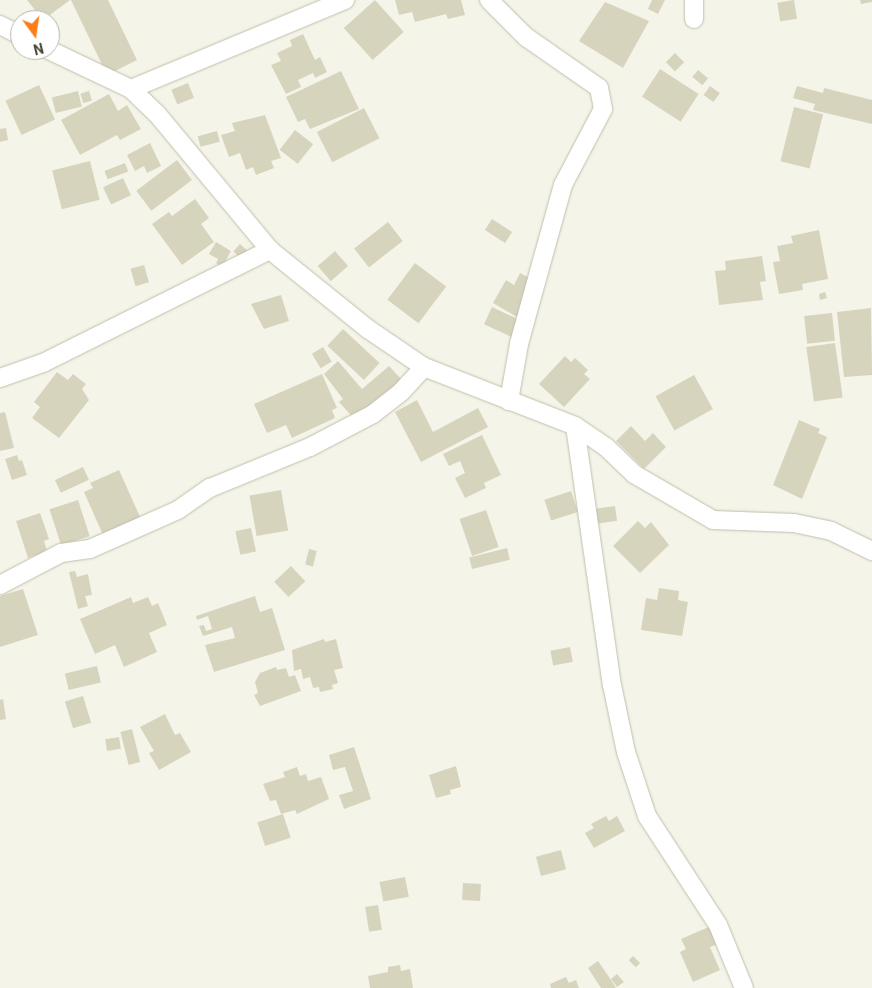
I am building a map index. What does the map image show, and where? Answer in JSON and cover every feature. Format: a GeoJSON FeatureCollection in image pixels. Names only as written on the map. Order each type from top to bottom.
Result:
{"type":"FeatureCollection","features":[{"type":"Feature","properties":{"kind":"street"},"geometry":{"type":"LineString","coordinates":[[131,89],[304,8],[345,0]]}},
{"type":"Feature","properties":{"kind":"street"},"geometry":{"type":"LineString","coordinates":[[489,0],[532,41],[599,88],[603,109],[563,185],[520,344],[509,400]]}},
{"type":"Feature","properties":{"kind":"street"},"geometry":{"type":"LineString","coordinates":[[694,0],[694,19]]}},
{"type":"Feature","properties":{"kind":"street"},"geometry":{"type":"LineString","coordinates":[[60,55],[131,89],[157,114],[270,250],[368,329],[424,367],[575,426],[606,447],[634,474],[713,520],[794,523],[832,531],[872,551]]}},
{"type":"Feature","properties":{"kind":"street"},"geometry":{"type":"LineString","coordinates":[[0,378],[44,362],[270,250]]}},
{"type":"Feature","properties":{"kind":"street"},"geometry":{"type":"LineString","coordinates":[[0,585],[61,553],[90,548],[178,510],[210,488],[310,447],[373,414],[401,392],[424,367]]}},
{"type":"Feature","properties":{"kind":"street"},"geometry":{"type":"LineString","coordinates":[[575,426],[612,685],[626,752],[647,816],[718,925],[744,988]]}},
{"type":"Feature","properties":{"kind":"building"},"geometry":{"type":"Polygon","coordinates":[[[27,0],[70,0],[56,10],[35,10],[27,0]]]}},
{"type":"Feature","properties":{"kind":"building"},"geometry":{"type":"Polygon","coordinates":[[[71,0],[108,0],[137,60],[107,75],[71,0]]]}},
{"type":"Feature","properties":{"kind":"building"},"geometry":{"type":"Polygon","coordinates":[[[375,0],[404,32],[373,60],[344,28],[375,0]]]}},
{"type":"Feature","properties":{"kind":"building"},"geometry":{"type":"Polygon","coordinates":[[[395,0],[461,0],[465,15],[448,19],[446,14],[415,22],[412,12],[399,15],[395,0]]]}},
{"type":"Feature","properties":{"kind":"building"},"geometry":{"type":"Polygon","coordinates":[[[652,0],[665,0],[658,14],[648,9],[652,0]]]}},
{"type":"Feature","properties":{"kind":"building"},"geometry":{"type":"Polygon","coordinates":[[[794,0],[797,19],[780,21],[777,3],[794,0]]]}},
{"type":"Feature","properties":{"kind":"building"},"geometry":{"type":"Polygon","coordinates":[[[860,0],[872,0],[872,2],[861,4],[860,0]]]}},
{"type":"Feature","properties":{"kind":"building"},"geometry":{"type":"Polygon","coordinates":[[[605,2],[649,21],[623,68],[579,41],[605,2]]]}},
{"type":"Feature","properties":{"kind":"building"},"geometry":{"type":"Polygon","coordinates":[[[303,34],[315,60],[320,57],[327,72],[315,78],[313,73],[298,80],[301,87],[286,94],[271,65],[281,61],[277,53],[292,46],[290,40],[303,34]]]}},
{"type":"Feature","properties":{"kind":"building"},"geometry":{"type":"Polygon","coordinates":[[[675,53],[684,62],[675,71],[666,62],[675,53]]]}},
{"type":"Feature","properties":{"kind":"building"},"geometry":{"type":"Polygon","coordinates":[[[660,69],[699,94],[681,122],[642,97],[660,69]]]}},
{"type":"Feature","properties":{"kind":"building"},"geometry":{"type":"Polygon","coordinates":[[[698,70],[708,78],[702,85],[692,77],[698,70]]]}},
{"type":"Feature","properties":{"kind":"building"},"geometry":{"type":"Polygon","coordinates":[[[341,71],[359,109],[310,129],[305,119],[298,122],[286,97],[341,71]]]}},
{"type":"Feature","properties":{"kind":"building"},"geometry":{"type":"Polygon","coordinates":[[[188,83],[194,98],[177,105],[171,90],[188,83]]]}},
{"type":"Feature","properties":{"kind":"building"},"geometry":{"type":"Polygon","coordinates":[[[39,85],[55,119],[22,135],[5,101],[39,85]]]}},
{"type":"Feature","properties":{"kind":"building"},"geometry":{"type":"Polygon","coordinates":[[[710,86],[720,93],[714,102],[704,95],[710,86]]]}},
{"type":"Feature","properties":{"kind":"building"},"geometry":{"type":"Polygon","coordinates":[[[797,86],[823,93],[824,88],[872,100],[872,124],[813,110],[815,104],[793,98],[797,86]]]}},
{"type":"Feature","properties":{"kind":"building"},"geometry":{"type":"Polygon","coordinates":[[[78,91],[82,107],[56,113],[52,98],[78,91]]]}},
{"type":"Feature","properties":{"kind":"building"},"geometry":{"type":"Polygon","coordinates":[[[89,91],[92,101],[83,103],[80,94],[89,91]]]}},
{"type":"Feature","properties":{"kind":"building"},"geometry":{"type":"Polygon","coordinates":[[[109,94],[118,111],[127,105],[141,129],[120,140],[117,135],[80,155],[61,120],[109,94]]]}},
{"type":"Feature","properties":{"kind":"building"},"geometry":{"type":"Polygon","coordinates":[[[794,107],[823,114],[810,169],[780,161],[794,107]]]}},
{"type":"Feature","properties":{"kind":"building"},"geometry":{"type":"Polygon","coordinates":[[[364,108],[379,138],[332,162],[317,132],[364,108]]]}},
{"type":"Feature","properties":{"kind":"building"},"geometry":{"type":"Polygon","coordinates":[[[265,115],[281,158],[271,161],[274,168],[256,175],[253,167],[246,170],[240,153],[229,157],[221,135],[235,131],[232,123],[265,115]]]}},
{"type":"Feature","properties":{"kind":"building"},"geometry":{"type":"Polygon","coordinates":[[[6,128],[8,140],[0,142],[0,129],[6,128]]]}},
{"type":"Feature","properties":{"kind":"building"},"geometry":{"type":"Polygon","coordinates":[[[295,130],[313,144],[298,164],[280,150],[295,130]]]}},
{"type":"Feature","properties":{"kind":"building"},"geometry":{"type":"Polygon","coordinates":[[[217,131],[220,142],[201,147],[198,136],[217,131]]]}},
{"type":"Feature","properties":{"kind":"building"},"geometry":{"type":"Polygon","coordinates":[[[150,143],[161,166],[147,173],[144,166],[135,171],[127,155],[150,143]]]}},
{"type":"Feature","properties":{"kind":"building"},"geometry":{"type":"Polygon","coordinates":[[[177,160],[192,180],[151,211],[136,191],[177,160]]]}},
{"type":"Feature","properties":{"kind":"building"},"geometry":{"type":"Polygon","coordinates":[[[90,161],[100,200],[62,209],[52,170],[90,161]]]}},
{"type":"Feature","properties":{"kind":"building"},"geometry":{"type":"Polygon","coordinates":[[[125,163],[128,171],[108,179],[104,171],[125,163]]]}},
{"type":"Feature","properties":{"kind":"building"},"geometry":{"type":"Polygon","coordinates":[[[123,178],[131,195],[111,205],[103,187],[123,178]]]}},
{"type":"Feature","properties":{"kind":"building"},"geometry":{"type":"Polygon","coordinates":[[[195,199],[209,218],[201,224],[214,242],[182,265],[152,224],[169,212],[172,216],[195,199]]]}},
{"type":"Feature","properties":{"kind":"building"},"geometry":{"type":"Polygon","coordinates":[[[492,219],[512,232],[505,243],[485,230],[492,219]]]}},
{"type":"Feature","properties":{"kind":"building"},"geometry":{"type":"Polygon","coordinates":[[[388,222],[403,241],[369,267],[354,248],[388,222]]]}},
{"type":"Feature","properties":{"kind":"building"},"geometry":{"type":"Polygon","coordinates":[[[819,230],[828,279],[802,284],[803,290],[779,294],[773,262],[780,261],[777,246],[793,243],[791,236],[819,230]]]}},
{"type":"Feature","properties":{"kind":"building"},"geometry":{"type":"Polygon","coordinates":[[[216,242],[231,251],[222,267],[216,263],[218,259],[209,254],[216,242]]]}},
{"type":"Feature","properties":{"kind":"building"},"geometry":{"type":"Polygon","coordinates":[[[240,244],[250,253],[243,260],[233,251],[240,244]]]}},
{"type":"Feature","properties":{"kind":"building"},"geometry":{"type":"Polygon","coordinates":[[[335,251],[348,266],[331,281],[318,266],[335,251]]]}},
{"type":"Feature","properties":{"kind":"building"},"geometry":{"type":"Polygon","coordinates":[[[762,256],[766,281],[760,282],[763,300],[719,305],[715,271],[726,270],[725,261],[762,256]]]}},
{"type":"Feature","properties":{"kind":"building"},"geometry":{"type":"Polygon","coordinates":[[[415,263],[446,286],[418,323],[387,300],[415,263]]]}},
{"type":"Feature","properties":{"kind":"building"},"geometry":{"type":"Polygon","coordinates":[[[144,265],[149,282],[136,286],[131,269],[144,265]]]}},
{"type":"Feature","properties":{"kind":"building"},"geometry":{"type":"Polygon","coordinates":[[[520,273],[537,282],[517,317],[493,303],[506,280],[514,285],[520,273]]]}},
{"type":"Feature","properties":{"kind":"building"},"geometry":{"type":"Polygon","coordinates":[[[825,292],[827,298],[820,300],[819,294],[825,292]]]}},
{"type":"Feature","properties":{"kind":"building"},"geometry":{"type":"Polygon","coordinates":[[[281,295],[289,321],[264,329],[251,304],[281,295]]]}},
{"type":"Feature","properties":{"kind":"building"},"geometry":{"type":"Polygon","coordinates":[[[492,307],[522,321],[514,338],[484,324],[492,307]]]}},
{"type":"Feature","properties":{"kind":"building"},"geometry":{"type":"Polygon","coordinates":[[[871,308],[872,375],[844,377],[837,312],[871,308]]]}},
{"type":"Feature","properties":{"kind":"building"},"geometry":{"type":"Polygon","coordinates":[[[832,313],[835,341],[807,344],[804,316],[832,313]]]}},
{"type":"Feature","properties":{"kind":"building"},"geometry":{"type":"Polygon","coordinates":[[[343,329],[380,363],[364,380],[327,346],[343,329]]]}},
{"type":"Feature","properties":{"kind":"building"},"geometry":{"type":"Polygon","coordinates":[[[835,343],[843,397],[814,402],[806,347],[835,343]]]}},
{"type":"Feature","properties":{"kind":"building"},"geometry":{"type":"Polygon","coordinates":[[[323,347],[332,362],[321,368],[312,354],[323,347]]]}},
{"type":"Feature","properties":{"kind":"building"},"geometry":{"type":"Polygon","coordinates":[[[565,356],[571,362],[575,358],[588,370],[584,374],[590,379],[564,407],[539,384],[565,356]]]}},
{"type":"Feature","properties":{"kind":"building"},"geometry":{"type":"Polygon","coordinates":[[[338,361],[362,389],[389,366],[403,381],[356,421],[339,402],[343,399],[324,374],[338,361]]]}},
{"type":"Feature","properties":{"kind":"building"},"geometry":{"type":"Polygon","coordinates":[[[57,372],[68,380],[73,374],[86,384],[82,389],[89,400],[59,438],[32,418],[40,407],[34,402],[57,372]]]}},
{"type":"Feature","properties":{"kind":"building"},"geometry":{"type":"Polygon","coordinates":[[[322,374],[337,408],[332,410],[335,418],[292,438],[286,425],[267,433],[254,404],[322,374]]]}},
{"type":"Feature","properties":{"kind":"building"},"geometry":{"type":"Polygon","coordinates":[[[694,375],[713,409],[674,430],[656,396],[694,375]]]}},
{"type":"Feature","properties":{"kind":"building"},"geometry":{"type":"Polygon","coordinates":[[[417,400],[433,432],[478,408],[488,427],[421,462],[395,412],[417,400]]]}},
{"type":"Feature","properties":{"kind":"building"},"geometry":{"type":"Polygon","coordinates":[[[5,412],[14,448],[0,451],[0,413],[5,412]]]}},
{"type":"Feature","properties":{"kind":"building"},"geometry":{"type":"Polygon","coordinates":[[[799,420],[820,429],[818,433],[827,437],[802,499],[773,485],[799,420]]]}},
{"type":"Feature","properties":{"kind":"building"},"geometry":{"type":"Polygon","coordinates":[[[631,426],[645,441],[653,433],[666,447],[644,469],[616,441],[631,426]]]}},
{"type":"Feature","properties":{"kind":"building"},"geometry":{"type":"Polygon","coordinates":[[[482,435],[501,475],[484,483],[486,488],[465,498],[455,478],[465,473],[460,461],[449,466],[443,454],[482,435]]]}},
{"type":"Feature","properties":{"kind":"building"},"geometry":{"type":"Polygon","coordinates":[[[17,455],[19,461],[22,460],[27,475],[12,480],[5,459],[17,455]]]}},
{"type":"Feature","properties":{"kind":"building"},"geometry":{"type":"Polygon","coordinates":[[[83,467],[89,480],[61,493],[55,480],[83,467]]]}},
{"type":"Feature","properties":{"kind":"building"},"geometry":{"type":"Polygon","coordinates":[[[119,470],[141,519],[103,535],[84,492],[93,488],[90,483],[119,470]]]}},
{"type":"Feature","properties":{"kind":"building"},"geometry":{"type":"Polygon","coordinates":[[[281,490],[288,530],[257,536],[249,496],[281,490]]]}},
{"type":"Feature","properties":{"kind":"building"},"geometry":{"type":"Polygon","coordinates":[[[571,491],[578,512],[551,521],[544,500],[571,491]]]}},
{"type":"Feature","properties":{"kind":"building"},"geometry":{"type":"Polygon","coordinates":[[[78,500],[90,536],[61,545],[49,509],[78,500]]]}},
{"type":"Feature","properties":{"kind":"building"},"geometry":{"type":"Polygon","coordinates":[[[615,506],[617,521],[595,524],[593,509],[615,506]]]}},
{"type":"Feature","properties":{"kind":"building"},"geometry":{"type":"Polygon","coordinates":[[[486,510],[499,547],[472,556],[460,519],[486,510]]]}},
{"type":"Feature","properties":{"kind":"building"},"geometry":{"type":"Polygon","coordinates":[[[40,513],[49,539],[44,541],[47,551],[28,558],[16,521],[40,513]]]}},
{"type":"Feature","properties":{"kind":"building"},"geometry":{"type":"Polygon","coordinates":[[[638,521],[645,528],[651,522],[669,545],[640,573],[613,546],[638,521]]]}},
{"type":"Feature","properties":{"kind":"building"},"geometry":{"type":"Polygon","coordinates":[[[251,528],[256,551],[240,555],[235,531],[251,528]]]}},
{"type":"Feature","properties":{"kind":"building"},"geometry":{"type":"Polygon","coordinates":[[[507,548],[510,560],[472,569],[469,557],[507,548]]]}},
{"type":"Feature","properties":{"kind":"building"},"geometry":{"type":"Polygon","coordinates":[[[309,549],[317,551],[313,566],[305,565],[309,549]]]}},
{"type":"Feature","properties":{"kind":"building"},"geometry":{"type":"Polygon","coordinates":[[[291,566],[305,581],[289,597],[274,582],[291,566]]]}},
{"type":"Feature","properties":{"kind":"building"},"geometry":{"type":"Polygon","coordinates":[[[75,571],[77,577],[88,574],[92,595],[85,596],[88,606],[78,609],[69,572],[75,571]]]}},
{"type":"Feature","properties":{"kind":"building"},"geometry":{"type":"Polygon","coordinates":[[[659,588],[679,591],[678,600],[688,602],[682,636],[641,630],[646,598],[657,600],[659,588]]]}},
{"type":"Feature","properties":{"kind":"building"},"geometry":{"type":"Polygon","coordinates":[[[23,589],[38,635],[0,647],[0,596],[23,589]]]}},
{"type":"Feature","properties":{"kind":"building"},"geometry":{"type":"Polygon","coordinates":[[[255,596],[260,612],[272,608],[285,650],[214,672],[205,645],[235,638],[232,627],[203,636],[199,626],[204,625],[206,631],[212,629],[208,616],[197,620],[196,616],[255,596]]]}},
{"type":"Feature","properties":{"kind":"building"},"geometry":{"type":"Polygon","coordinates":[[[131,597],[133,603],[148,597],[152,606],[158,603],[167,625],[149,633],[157,652],[124,667],[115,645],[95,654],[80,619],[131,597]]]}},
{"type":"Feature","properties":{"kind":"building"},"geometry":{"type":"Polygon","coordinates":[[[324,639],[325,642],[336,639],[343,668],[334,670],[338,683],[332,685],[333,689],[320,692],[319,687],[313,688],[310,677],[303,679],[301,669],[294,671],[292,650],[324,639]]]}},
{"type":"Feature","properties":{"kind":"building"},"geometry":{"type":"Polygon","coordinates":[[[570,647],[573,662],[553,666],[550,651],[570,647]]]}},
{"type":"Feature","properties":{"kind":"building"},"geometry":{"type":"Polygon","coordinates":[[[97,666],[101,683],[69,690],[65,673],[97,666]]]}},
{"type":"Feature","properties":{"kind":"building"},"geometry":{"type":"Polygon","coordinates":[[[276,667],[277,670],[286,668],[289,677],[295,675],[301,691],[260,706],[254,695],[258,693],[255,682],[260,673],[276,667]]]}},
{"type":"Feature","properties":{"kind":"building"},"geometry":{"type":"Polygon","coordinates":[[[83,696],[91,723],[73,728],[65,702],[83,696]]]}},
{"type":"Feature","properties":{"kind":"building"},"geometry":{"type":"Polygon","coordinates":[[[3,699],[6,719],[0,720],[0,700],[3,699]]]}},
{"type":"Feature","properties":{"kind":"building"},"geometry":{"type":"Polygon","coordinates":[[[165,714],[175,735],[180,733],[191,752],[159,770],[149,753],[154,751],[140,727],[165,714]]]}},
{"type":"Feature","properties":{"kind":"building"},"geometry":{"type":"Polygon","coordinates":[[[132,729],[140,762],[129,765],[120,732],[132,729]]]}},
{"type":"Feature","properties":{"kind":"building"},"geometry":{"type":"Polygon","coordinates":[[[119,737],[121,749],[107,751],[105,739],[119,737]]]}},
{"type":"Feature","properties":{"kind":"building"},"geometry":{"type":"Polygon","coordinates":[[[354,747],[371,799],[344,809],[339,795],[353,791],[345,767],[333,770],[329,755],[354,747]]]}},
{"type":"Feature","properties":{"kind":"building"},"geometry":{"type":"Polygon","coordinates":[[[456,766],[461,787],[450,790],[451,794],[436,798],[429,775],[456,766]]]}},
{"type":"Feature","properties":{"kind":"building"},"geometry":{"type":"Polygon","coordinates":[[[297,767],[300,776],[306,774],[308,781],[321,777],[329,799],[297,814],[295,810],[281,814],[276,800],[270,801],[263,784],[285,777],[283,772],[297,767]]]}},
{"type":"Feature","properties":{"kind":"building"},"geometry":{"type":"Polygon","coordinates":[[[283,814],[291,838],[265,846],[257,822],[283,814]]]}},
{"type":"Feature","properties":{"kind":"building"},"geometry":{"type":"Polygon","coordinates":[[[606,816],[609,821],[617,816],[625,831],[594,848],[585,833],[594,828],[591,824],[606,816]]]}},
{"type":"Feature","properties":{"kind":"building"},"geometry":{"type":"Polygon","coordinates":[[[561,850],[566,869],[541,876],[536,857],[561,850]]]}},
{"type":"Feature","properties":{"kind":"building"},"geometry":{"type":"Polygon","coordinates":[[[405,877],[409,897],[383,902],[379,882],[405,877]]]}},
{"type":"Feature","properties":{"kind":"building"},"geometry":{"type":"Polygon","coordinates":[[[463,883],[481,884],[480,901],[462,900],[463,883]]]}},
{"type":"Feature","properties":{"kind":"building"},"geometry":{"type":"Polygon","coordinates":[[[378,905],[382,930],[369,932],[365,907],[378,905]]]}},
{"type":"Feature","properties":{"kind":"building"},"geometry":{"type":"Polygon","coordinates":[[[711,926],[718,944],[710,947],[720,970],[693,982],[680,952],[686,949],[681,939],[711,926]]]}},
{"type":"Feature","properties":{"kind":"building"},"geometry":{"type":"Polygon","coordinates":[[[633,956],[640,963],[636,967],[629,960],[633,956]]]}},
{"type":"Feature","properties":{"kind":"building"},"geometry":{"type":"Polygon","coordinates":[[[598,961],[616,988],[601,988],[588,968],[598,961]]]}},
{"type":"Feature","properties":{"kind":"building"},"geometry":{"type":"Polygon","coordinates":[[[400,965],[401,971],[410,969],[413,988],[370,988],[368,976],[388,972],[388,967],[400,965]]]}},
{"type":"Feature","properties":{"kind":"building"},"geometry":{"type":"Polygon","coordinates":[[[617,974],[624,982],[617,987],[611,979],[617,974]]]}},
{"type":"Feature","properties":{"kind":"building"},"geometry":{"type":"Polygon","coordinates":[[[566,977],[569,983],[576,980],[579,988],[551,988],[550,984],[566,977]]]}}]}
